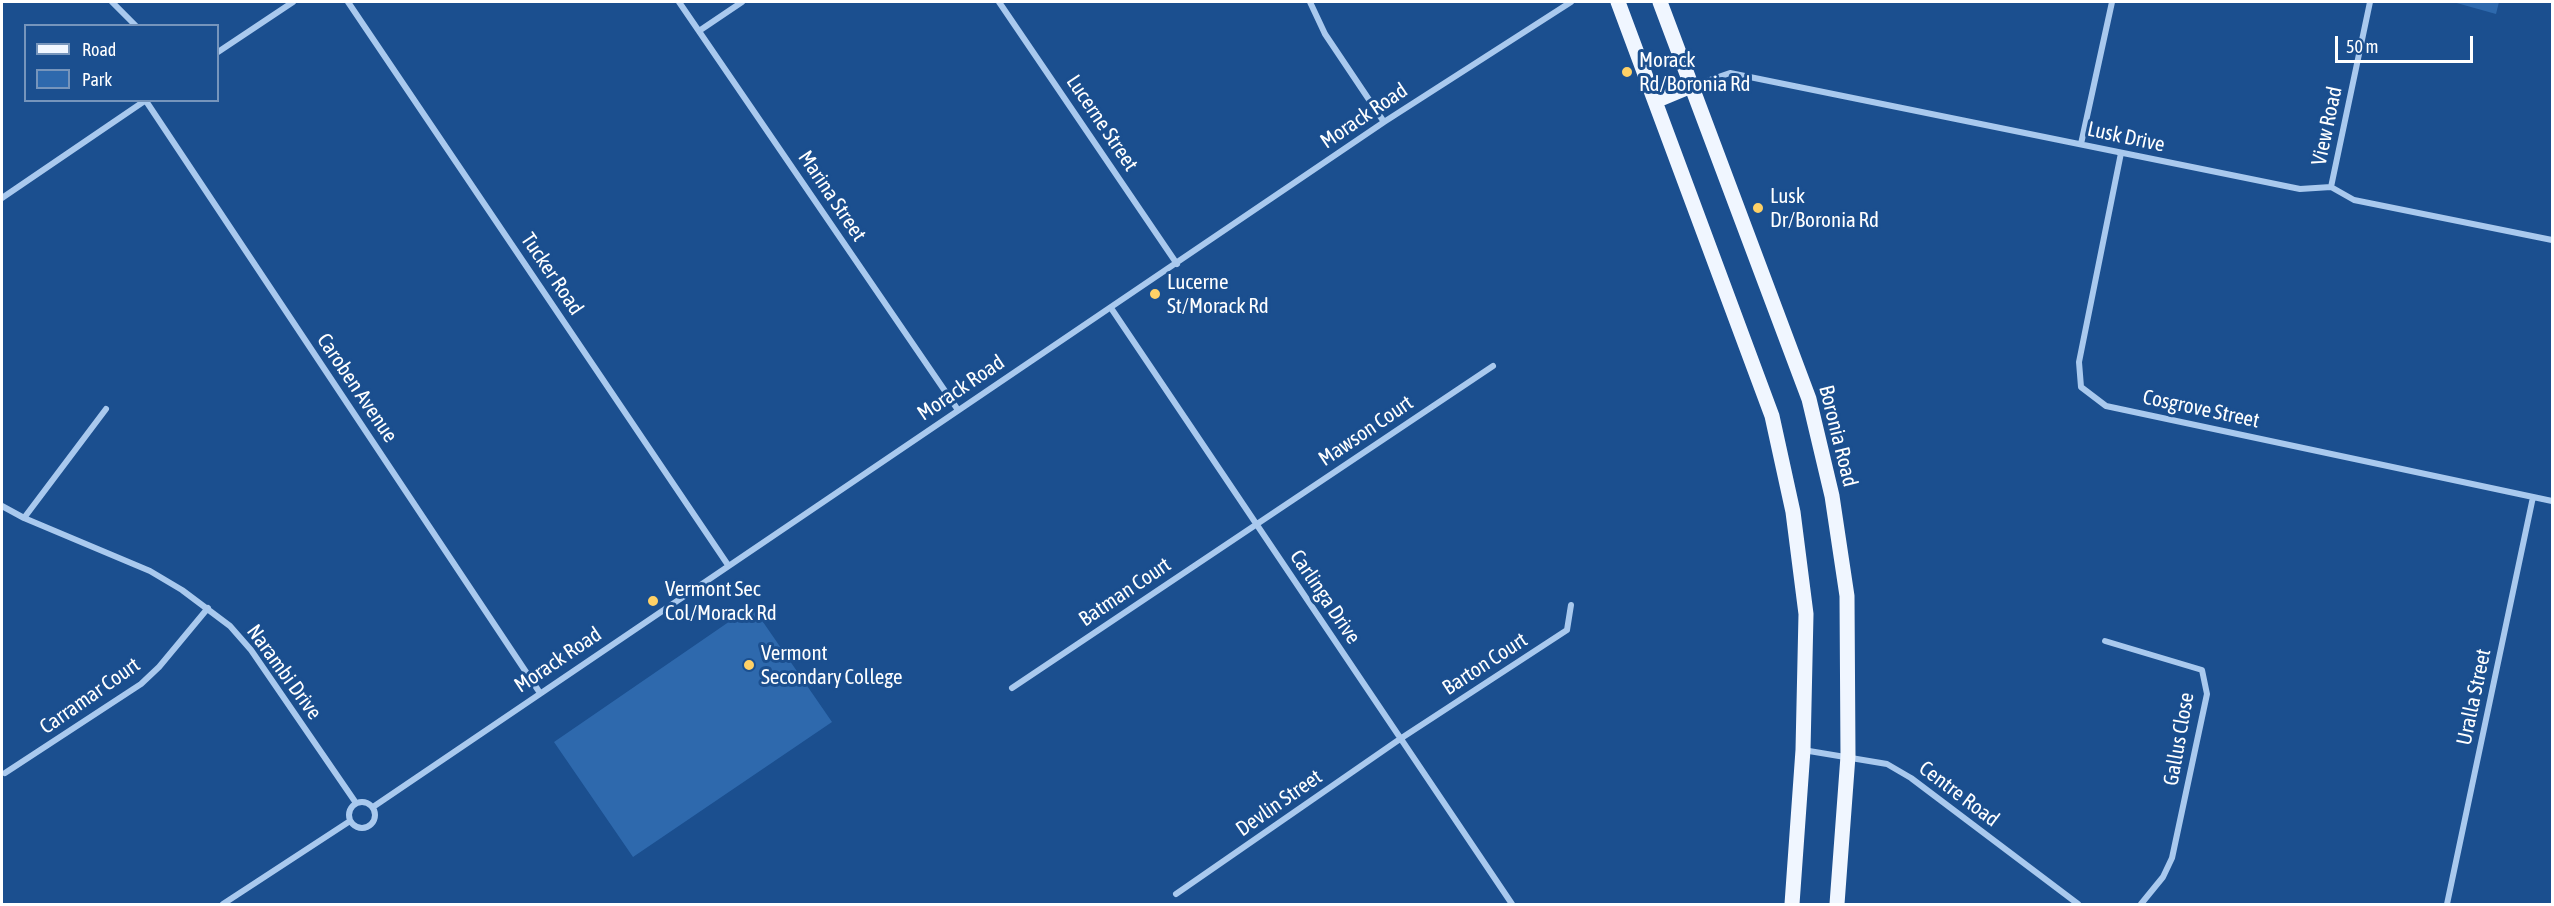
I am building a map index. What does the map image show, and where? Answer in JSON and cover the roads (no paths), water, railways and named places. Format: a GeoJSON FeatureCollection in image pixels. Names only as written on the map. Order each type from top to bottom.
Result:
{"type":"FeatureCollection","features":[{"type":"Feature","properties":{"kind":"main road"},"geometry":{"type":"LineString","coordinates":[[1618,2],[1772,416],[1792,512],[1806,614],[1803,750],[1792,904]]}},
{"type":"Feature","properties":{"kind":"main road","name":"Boronia Road"},"geometry":{"type":"LineString","coordinates":[[1660,2],[1809,399],[1832,496],[1847,596],[1848,756],[1838,904]]}},
{"type":"Feature","properties":{"kind":"main road"},"geometry":{"type":"LineString","coordinates":[[1655,101],[1691,86]]}},
{"type":"Feature","properties":{"kind":"street"},"geometry":{"type":"LineString","coordinates":[[112,2],[134,24]]}},
{"type":"Feature","properties":{"kind":"street"},"geometry":{"type":"LineString","coordinates":[[219,51],[294,2]]}},
{"type":"Feature","properties":{"kind":"street","name":"Tucker Road"},"geometry":{"type":"LineString","coordinates":[[348,2],[728,565]]}},
{"type":"Feature","properties":{"kind":"street","name":"Marina Street"},"geometry":{"type":"LineString","coordinates":[[679,2],[958,410]]}},
{"type":"Feature","properties":{"kind":"street"},"geometry":{"type":"LineString","coordinates":[[699,31],[742,2]]}},
{"type":"Feature","properties":{"kind":"street","name":"Lucerne Street"},"geometry":{"type":"LineString","coordinates":[[999,2],[1177,264]]}},
{"type":"Feature","properties":{"kind":"street"},"geometry":{"type":"LineString","coordinates":[[1310,2],[1326,34],[1384,122]]}},
{"type":"Feature","properties":{"kind":"street","name":"Morack Road"},"geometry":{"type":"LineString","coordinates":[[373,807],[1384,122],[1571,2]]}},
{"type":"Feature","properties":{"kind":"street"},"geometry":{"type":"LineString","coordinates":[[2081,144],[2112,2]]}},
{"type":"Feature","properties":{"kind":"street","name":"View Road"},"geometry":{"type":"LineString","coordinates":[[2331,187],[2370,2]]}},
{"type":"Feature","properties":{"kind":"street","name":"Lusk Drive"},"geometry":{"type":"LineString","coordinates":[[1691,86],[1730,73],[2300,189],[2331,187]]}},
{"type":"Feature","properties":{"kind":"street"},"geometry":{"type":"LineString","coordinates":[[2,198],[145,102]]}},
{"type":"Feature","properties":{"kind":"street","name":"Caroben Avenue"},"geometry":{"type":"LineString","coordinates":[[147,102],[540,693]]}},
{"type":"Feature","properties":{"kind":"street","name":"Cosgrove Street"},"geometry":{"type":"LineString","coordinates":[[2121,153],[2079,362],[2082,387],[2106,406],[2553,501]]}},
{"type":"Feature","properties":{"kind":"street"},"geometry":{"type":"LineString","coordinates":[[2331,187],[2354,200],[2553,240]]}},
{"type":"Feature","properties":{"kind":"street","name":"Carlinga Drive"},"geometry":{"type":"LineString","coordinates":[[1111,308],[1512,904]]}},
{"type":"Feature","properties":{"kind":"street","name":"Mawson Court"},"geometry":{"type":"LineString","coordinates":[[1256,523],[1493,366]]}},
{"type":"Feature","properties":{"kind":"street"},"geometry":{"type":"LineString","coordinates":[[24,518],[106,410]]}},
{"type":"Feature","properties":{"kind":"street","name":"Uralla Street"},"geometry":{"type":"LineString","coordinates":[[2447,904],[2533,496]]}},
{"type":"Feature","properties":{"kind":"street","name":"Narambi Drive"},"geometry":{"type":"LineString","coordinates":[[2,506],[24,518],[150,572],[182,590],[230,626],[251,650],[356,803]]}},
{"type":"Feature","properties":{"kind":"street","name":"Batman Court"},"geometry":{"type":"LineString","coordinates":[[1012,688],[1256,523]]}},
{"type":"Feature","properties":{"kind":"street","name":"Barton Court"},"geometry":{"type":"LineString","coordinates":[[1401,739],[1567,630],[1571,605]]}},
{"type":"Feature","properties":{"kind":"street","name":"Carramar Court"},"geometry":{"type":"LineString","coordinates":[[5,772],[141,684],[159,667],[208,608]]}},
{"type":"Feature","properties":{"kind":"street","name":"Gallus Close"},"geometry":{"type":"LineString","coordinates":[[2105,641],[2202,670],[2207,694],[2172,858],[2163,877],[2141,904]]}},
{"type":"Feature","properties":{"kind":"street","name":"Devlin Street"},"geometry":{"type":"LineString","coordinates":[[1176,894],[1401,739]]}},
{"type":"Feature","properties":{"kind":"street","name":"Centre Road"},"geometry":{"type":"LineString","coordinates":[[1803,750],[1887,764],[1911,778],[2078,904]]}},
{"type":"Feature","properties":{"kind":"street"},"geometry":{"type":"LineString","coordinates":[[356,803],[368,803],[373,807],[375,813],[371,825],[359,829],[350,821],[349,811],[356,803]]}},
{"type":"Feature","properties":{"kind":"street"},"geometry":{"type":"LineString","coordinates":[[224,904],[350,821]]}},
{"type":"Feature","properties":{"kind":"place","name":"Morack Rd/Boronia Rd"},"geometry":{"type":"Point","coordinates":[1627,72]}},
{"type":"Feature","properties":{"kind":"place","name":"Lusk Dr/Boronia Rd"},"geometry":{"type":"Point","coordinates":[1758,208]}},
{"type":"Feature","properties":{"kind":"place","name":"Lucerne St/Morack Rd"},"geometry":{"type":"Point","coordinates":[1155,294]}},
{"type":"Feature","properties":{"kind":"place","name":"Vermont Sec Col/Morack Rd"},"geometry":{"type":"Point","coordinates":[653,601]}},
{"type":"Feature","properties":{"kind":"place","name":"Vermont Secondary College"},"geometry":{"type":"Point","coordinates":[749,665]}}]}
